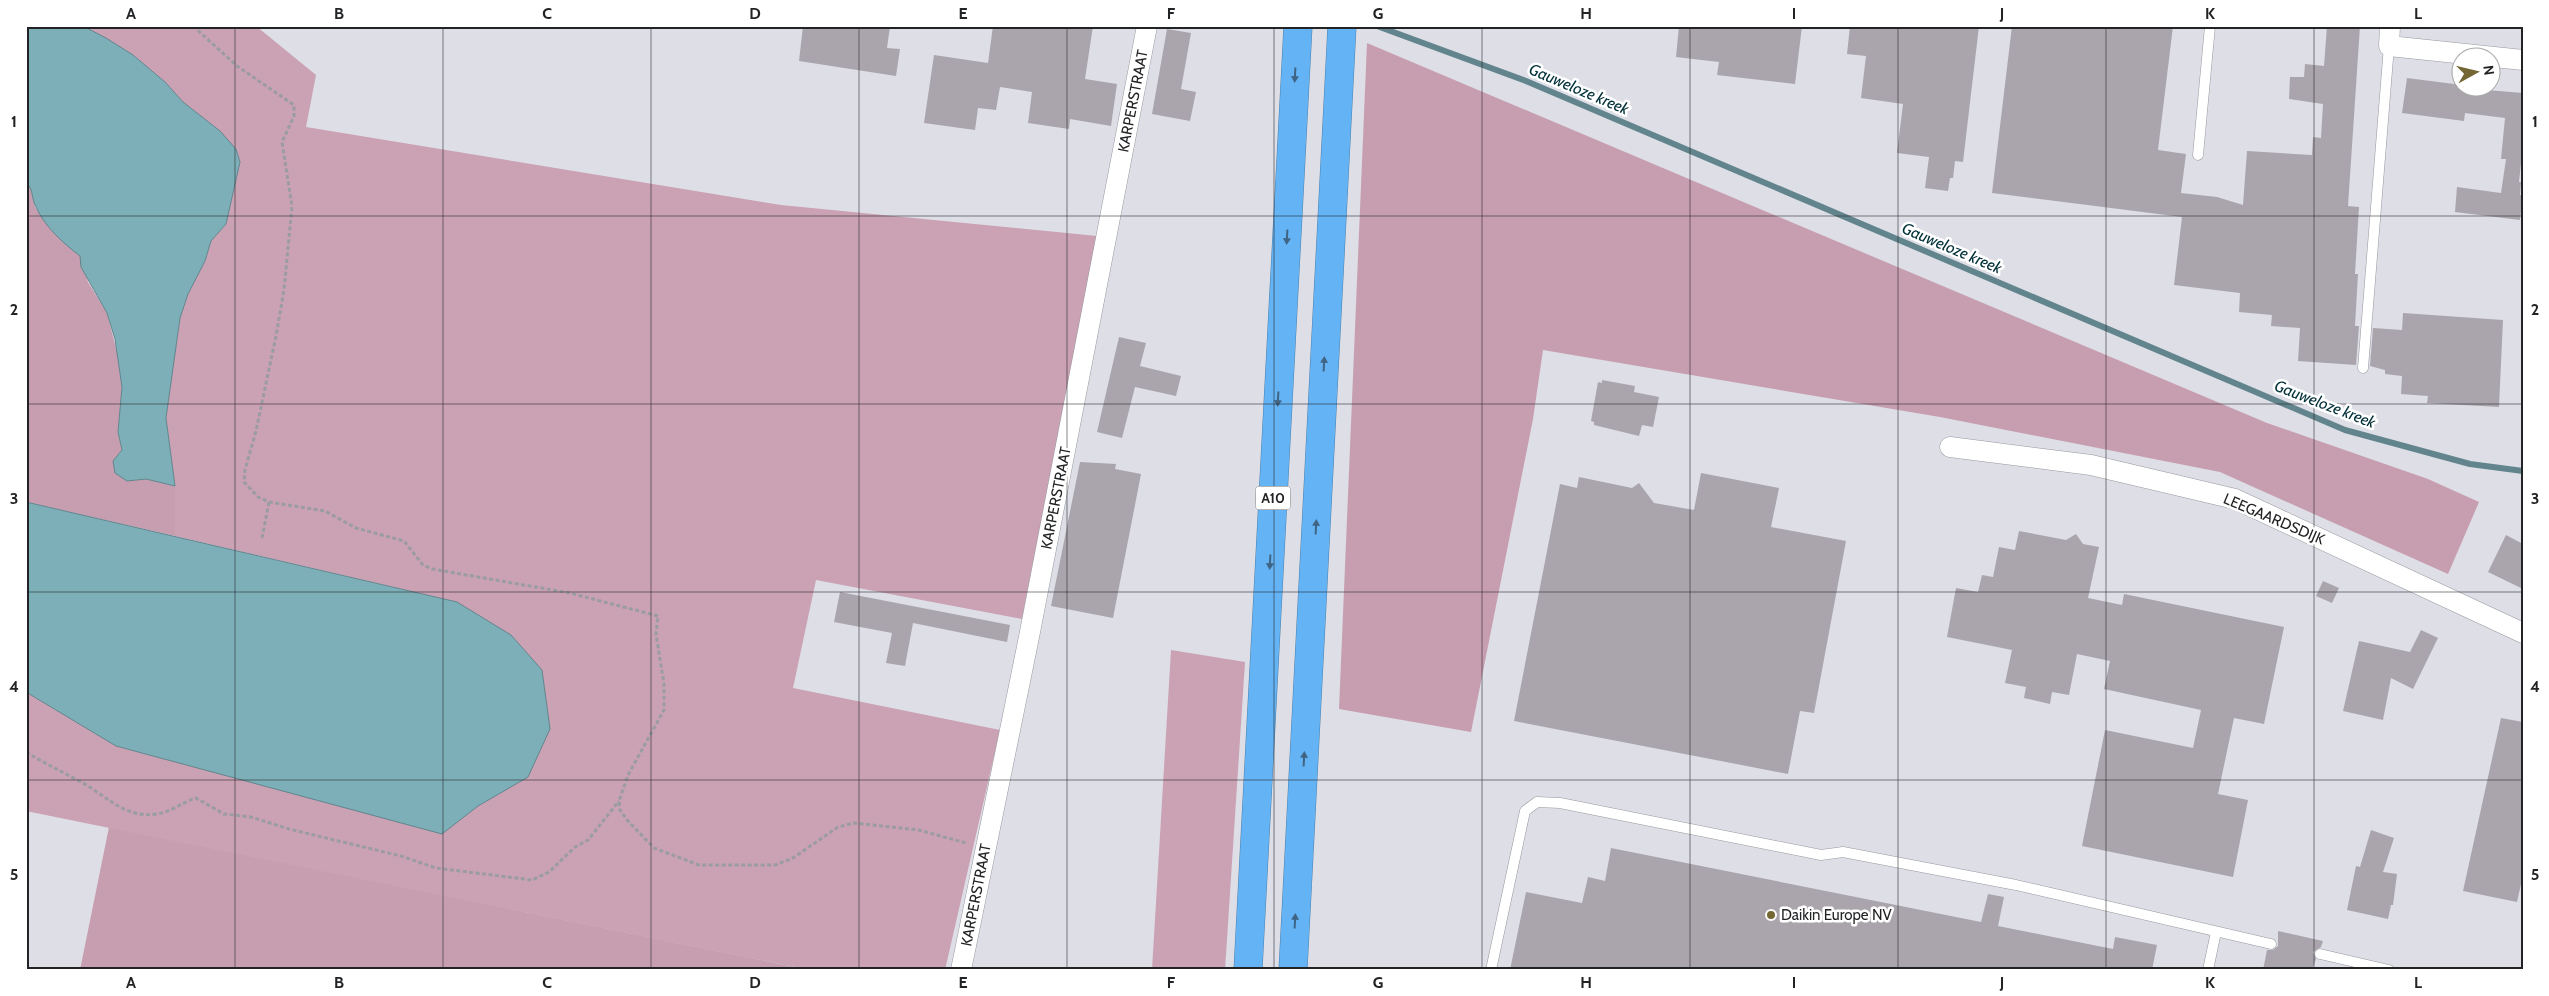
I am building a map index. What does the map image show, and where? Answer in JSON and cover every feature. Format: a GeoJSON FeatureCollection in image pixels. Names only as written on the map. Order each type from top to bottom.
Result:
{"type":"FeatureCollection","features":[{"type":"Feature","properties":{"kind":"highway","name":"A10"},"geometry":{"type":"LineString","coordinates":[[1248,970],[1298,26]]}},
{"type":"Feature","properties":{"kind":"highway"},"geometry":{"type":"LineString","coordinates":[[1293,970],[1342,26]]}},
{"type":"Feature","properties":{"kind":"street","name":"KARPERSTRAAT"},"geometry":{"type":"LineString","coordinates":[[961,970],[1148,26]]}},
{"type":"Feature","properties":{"kind":"street"},"geometry":{"type":"LineString","coordinates":[[2390,26],[2388,46],[2523,60]]}},
{"type":"Feature","properties":{"kind":"street","name":"LEEGAARDSDIJK"},"geometry":{"type":"LineString","coordinates":[[1950,447],[2091,465],[2235,499],[2523,633]]}},
{"type":"Feature","properties":{"kind":"lane"},"geometry":{"type":"LineString","coordinates":[[2198,155],[2210,26]]}},
{"type":"Feature","properties":{"kind":"lane"},"geometry":{"type":"LineString","coordinates":[[2363,368],[2388,46]]}},
{"type":"Feature","properties":{"kind":"lane"},"geometry":{"type":"LineString","coordinates":[[1491,970],[1524,811],[1537,802],[1560,803],[1821,855],[1843,852],[2016,885],[2271,944]]}},
{"type":"Feature","properties":{"kind":"lane"},"geometry":{"type":"LineString","coordinates":[[2208,970],[2216,932]]}},
{"type":"Feature","properties":{"kind":"lane"},"geometry":{"type":"LineString","coordinates":[[2320,954],[2389,970]]}},
{"type":"Feature","properties":{"kind":"path"},"geometry":{"type":"LineString","coordinates":[[26,752],[48,767],[84,783],[116,807],[130,811],[159,814],[196,798],[224,814],[251,817],[289,829],[401,856],[436,868],[532,880],[549,872],[575,847],[588,840],[619,800],[631,769],[664,710],[664,684],[656,634],[658,616],[570,593],[432,569],[423,565],[404,541],[356,528],[325,511],[302,505],[269,502],[251,492],[244,482],[245,470],[256,431],[276,336],[284,290],[292,206],[282,142],[294,116],[294,105],[237,66],[194,26]]}},
{"type":"Feature","properties":{"kind":"path"},"geometry":{"type":"LineString","coordinates":[[262,538],[269,502]]}},
{"type":"Feature","properties":{"kind":"path"},"geometry":{"type":"LineString","coordinates":[[619,800],[620,810],[628,821],[654,848],[699,865],[775,865],[793,858],[838,827],[854,823],[918,830],[956,839],[985,851]]}},
{"type":"Feature","properties":{"kind":"shaded area"},"geometry":{"type":"Polygon","coordinates":[[[83,26],[256,26],[316,75],[306,127],[781,205],[1097,236],[1022,619],[816,580],[793,688],[1000,730],[945,970],[810,970],[26,811],[26,692],[116,746],[442,833],[478,806],[457,602],[175,536],[175,486],[166,418],[180,318],[188,294],[205,261],[211,241],[226,224],[240,162],[220,131],[183,102],[165,82],[133,55],[83,26]]]}},
{"type":"Feature","properties":{"kind":"shaded area"},"geometry":{"type":"Polygon","coordinates":[[[1367,43],[2267,423],[2428,479],[2479,502],[2448,574],[2220,472],[1940,417],[1543,350],[1533,419],[1471,732],[1339,709],[1367,43]]]}},
{"type":"Feature","properties":{"kind":"shaded area"},"geometry":{"type":"Polygon","coordinates":[[[26,182],[31,188],[35,207],[52,231],[80,256],[88,282],[107,313],[120,364],[122,387],[118,432],[122,450],[113,461],[127,481],[146,479],[175,486],[175,536],[26,502],[26,182]]]}},
{"type":"Feature","properties":{"kind":"shaded area"},"geometry":{"type":"Polygon","coordinates":[[[1171,650],[1245,662],[1225,970],[1152,970],[1171,650]]]}},
{"type":"Feature","properties":{"kind":"shaded area"},"geometry":{"type":"Polygon","coordinates":[[[109,827],[810,970],[80,970],[109,827]]]}},
{"type":"Feature","properties":{"kind":"water"},"geometry":{"type":"Polygon","coordinates":[[[26,26],[83,26],[106,38],[133,55],[165,82],[183,102],[220,131],[236,149],[240,162],[226,224],[211,241],[205,261],[188,294],[180,318],[166,418],[175,486],[146,479],[127,481],[115,473],[113,461],[122,450],[118,432],[122,387],[115,339],[107,313],[81,267],[80,256],[49,228],[36,207],[26,182],[26,26]]]}},
{"type":"Feature","properties":{"kind":"water"},"geometry":{"type":"Polygon","coordinates":[[[26,502],[457,602],[511,635],[542,670],[550,729],[528,777],[478,806],[442,834],[116,746],[26,692],[26,502]]]}},
{"type":"Feature","properties":{"kind":"building"},"geometry":{"type":"Polygon","coordinates":[[[803,26],[890,26],[887,48],[900,49],[896,76],[799,61],[803,26]]]}},
{"type":"Feature","properties":{"kind":"building"},"geometry":{"type":"Polygon","coordinates":[[[993,26],[1093,26],[1085,79],[1117,84],[1111,126],[1070,119],[1069,129],[1028,123],[1032,92],[1000,87],[996,110],[978,108],[975,130],[924,123],[934,55],[988,63],[993,26]]]}},
{"type":"Feature","properties":{"kind":"building"},"geometry":{"type":"Polygon","coordinates":[[[1679,26],[1802,26],[1795,84],[1717,75],[1719,62],[1676,57],[1679,26]]]}},
{"type":"Feature","properties":{"kind":"building"},"geometry":{"type":"Polygon","coordinates":[[[1850,26],[1979,26],[1963,162],[1955,161],[1953,178],[1950,178],[1948,191],[1925,188],[1929,157],[1897,153],[1903,104],[1861,98],[1866,56],[1847,54],[1850,26]]]}},
{"type":"Feature","properties":{"kind":"building"},"geometry":{"type":"Polygon","coordinates":[[[2012,26],[2173,26],[2158,150],[2186,154],[2181,193],[2217,197],[2243,205],[2247,151],[2312,155],[2313,137],[2321,138],[2323,104],[2289,99],[2290,77],[2304,77],[2305,64],[2324,66],[2327,26],[2360,26],[2348,206],[2359,207],[2355,274],[2358,274],[2355,326],[2359,326],[2356,365],[2298,361],[2300,328],[2271,326],[2272,315],[2239,312],[2240,293],[2174,285],[2182,217],[1992,193],[2012,26]]]}},
{"type":"Feature","properties":{"kind":"building"},"geometry":{"type":"Polygon","coordinates":[[[1167,29],[1191,33],[1181,89],[1196,92],[1190,121],[1152,114],[1167,29]]]}},
{"type":"Feature","properties":{"kind":"building"},"geometry":{"type":"Polygon","coordinates":[[[2407,78],[2452,84],[2452,98],[2502,98],[2502,91],[2523,93],[2523,144],[2519,182],[2521,182],[2520,195],[2523,195],[2520,220],[2455,212],[2457,187],[2501,193],[2506,159],[2501,159],[2505,118],[2465,113],[2464,121],[2402,113],[2407,78]]]}},
{"type":"Feature","properties":{"kind":"building"},"geometry":{"type":"Polygon","coordinates":[[[2403,313],[2503,320],[2499,407],[2427,403],[2428,396],[2401,394],[2402,376],[2385,374],[2385,370],[2370,366],[2373,328],[2402,330],[2403,313]]]}},
{"type":"Feature","properties":{"kind":"building"},"geometry":{"type":"Polygon","coordinates":[[[1119,337],[1146,343],[1140,366],[1181,376],[1176,396],[1135,387],[1122,438],[1097,432],[1119,337]]]}},
{"type":"Feature","properties":{"kind":"building"},"geometry":{"type":"Polygon","coordinates":[[[1602,380],[1635,386],[1634,392],[1659,397],[1653,427],[1642,425],[1639,436],[1594,425],[1594,422],[1591,421],[1598,382],[1602,383],[1602,380]]]}},
{"type":"Feature","properties":{"kind":"building"},"geometry":{"type":"Polygon","coordinates":[[[1080,462],[1116,464],[1115,469],[1141,474],[1113,618],[1051,606],[1080,462]]]}},
{"type":"Feature","properties":{"kind":"building"},"geometry":{"type":"Polygon","coordinates":[[[1701,473],[1779,488],[1771,527],[1846,541],[1814,713],[1800,711],[1788,774],[1514,721],[1560,484],[1577,488],[1579,477],[1632,488],[1639,483],[1654,503],[1694,510],[1701,473]]]}},
{"type":"Feature","properties":{"kind":"building"},"geometry":{"type":"Polygon","coordinates":[[[2019,531],[2066,540],[2076,534],[2083,544],[2099,547],[2088,598],[2122,605],[2124,594],[2284,627],[2264,724],[2234,718],[2218,794],[2248,800],[2233,877],[2082,846],[2105,730],[2193,748],[2201,710],[2104,689],[2110,661],[2077,654],[2069,695],[2052,692],[2050,704],[2024,698],[2026,687],[2005,683],[2012,650],[1947,637],[1956,588],[1978,592],[1982,575],[1993,577],[1999,547],[2015,550],[2019,531]]]}},
{"type":"Feature","properties":{"kind":"building"},"geometry":{"type":"Polygon","coordinates":[[[2506,535],[2523,544],[2523,589],[2488,572],[2506,535]]]}},
{"type":"Feature","properties":{"kind":"building"},"geometry":{"type":"Polygon","coordinates":[[[2323,581],[2339,588],[2332,603],[2316,596],[2323,581]]]}},
{"type":"Feature","properties":{"kind":"building"},"geometry":{"type":"Polygon","coordinates":[[[840,592],[1010,625],[1007,642],[913,623],[905,666],[886,663],[892,633],[834,622],[840,592]]]}},
{"type":"Feature","properties":{"kind":"building"},"geometry":{"type":"Polygon","coordinates":[[[2421,630],[2438,638],[2413,689],[2391,678],[2383,720],[2343,711],[2359,641],[2410,652],[2421,630]]]}},
{"type":"Feature","properties":{"kind":"building"},"geometry":{"type":"Polygon","coordinates":[[[2501,718],[2523,722],[2523,875],[2517,902],[2463,891],[2501,718]]]}},
{"type":"Feature","properties":{"kind":"building"},"geometry":{"type":"Polygon","coordinates":[[[2371,830],[2394,838],[2383,872],[2397,874],[2393,905],[2391,905],[2388,919],[2347,910],[2356,866],[2360,867],[2371,830]]]}},
{"type":"Feature","properties":{"kind":"building","name":"Daikin Europe NV"},"geometry":{"type":"Polygon","coordinates":[[[1611,848],[1981,922],[1988,894],[2004,897],[1998,926],[2113,949],[2115,937],[2157,945],[2152,970],[1510,970],[1526,892],[1582,903],[1588,877],[1605,881],[1611,848]]]}},
{"type":"Feature","properties":{"kind":"building"},"geometry":{"type":"Polygon","coordinates":[[[2278,931],[2323,941],[2321,947],[2313,952],[2316,959],[2312,970],[2263,970],[2267,950],[2273,950],[2278,946],[2278,931]]]}},
{"type":"Feature","properties":{"kind":"waterway","name":"Gauweloze kreek"},"geometry":{"type":"LineString","coordinates":[[1377,26],[1526,81],[2345,430],[2470,464],[2523,471]]}},
{"type":"Feature","properties":{"kind":"place","name":"Daikin Europe NV"},"geometry":{"type":"Point","coordinates":[1771,915]}}]}
